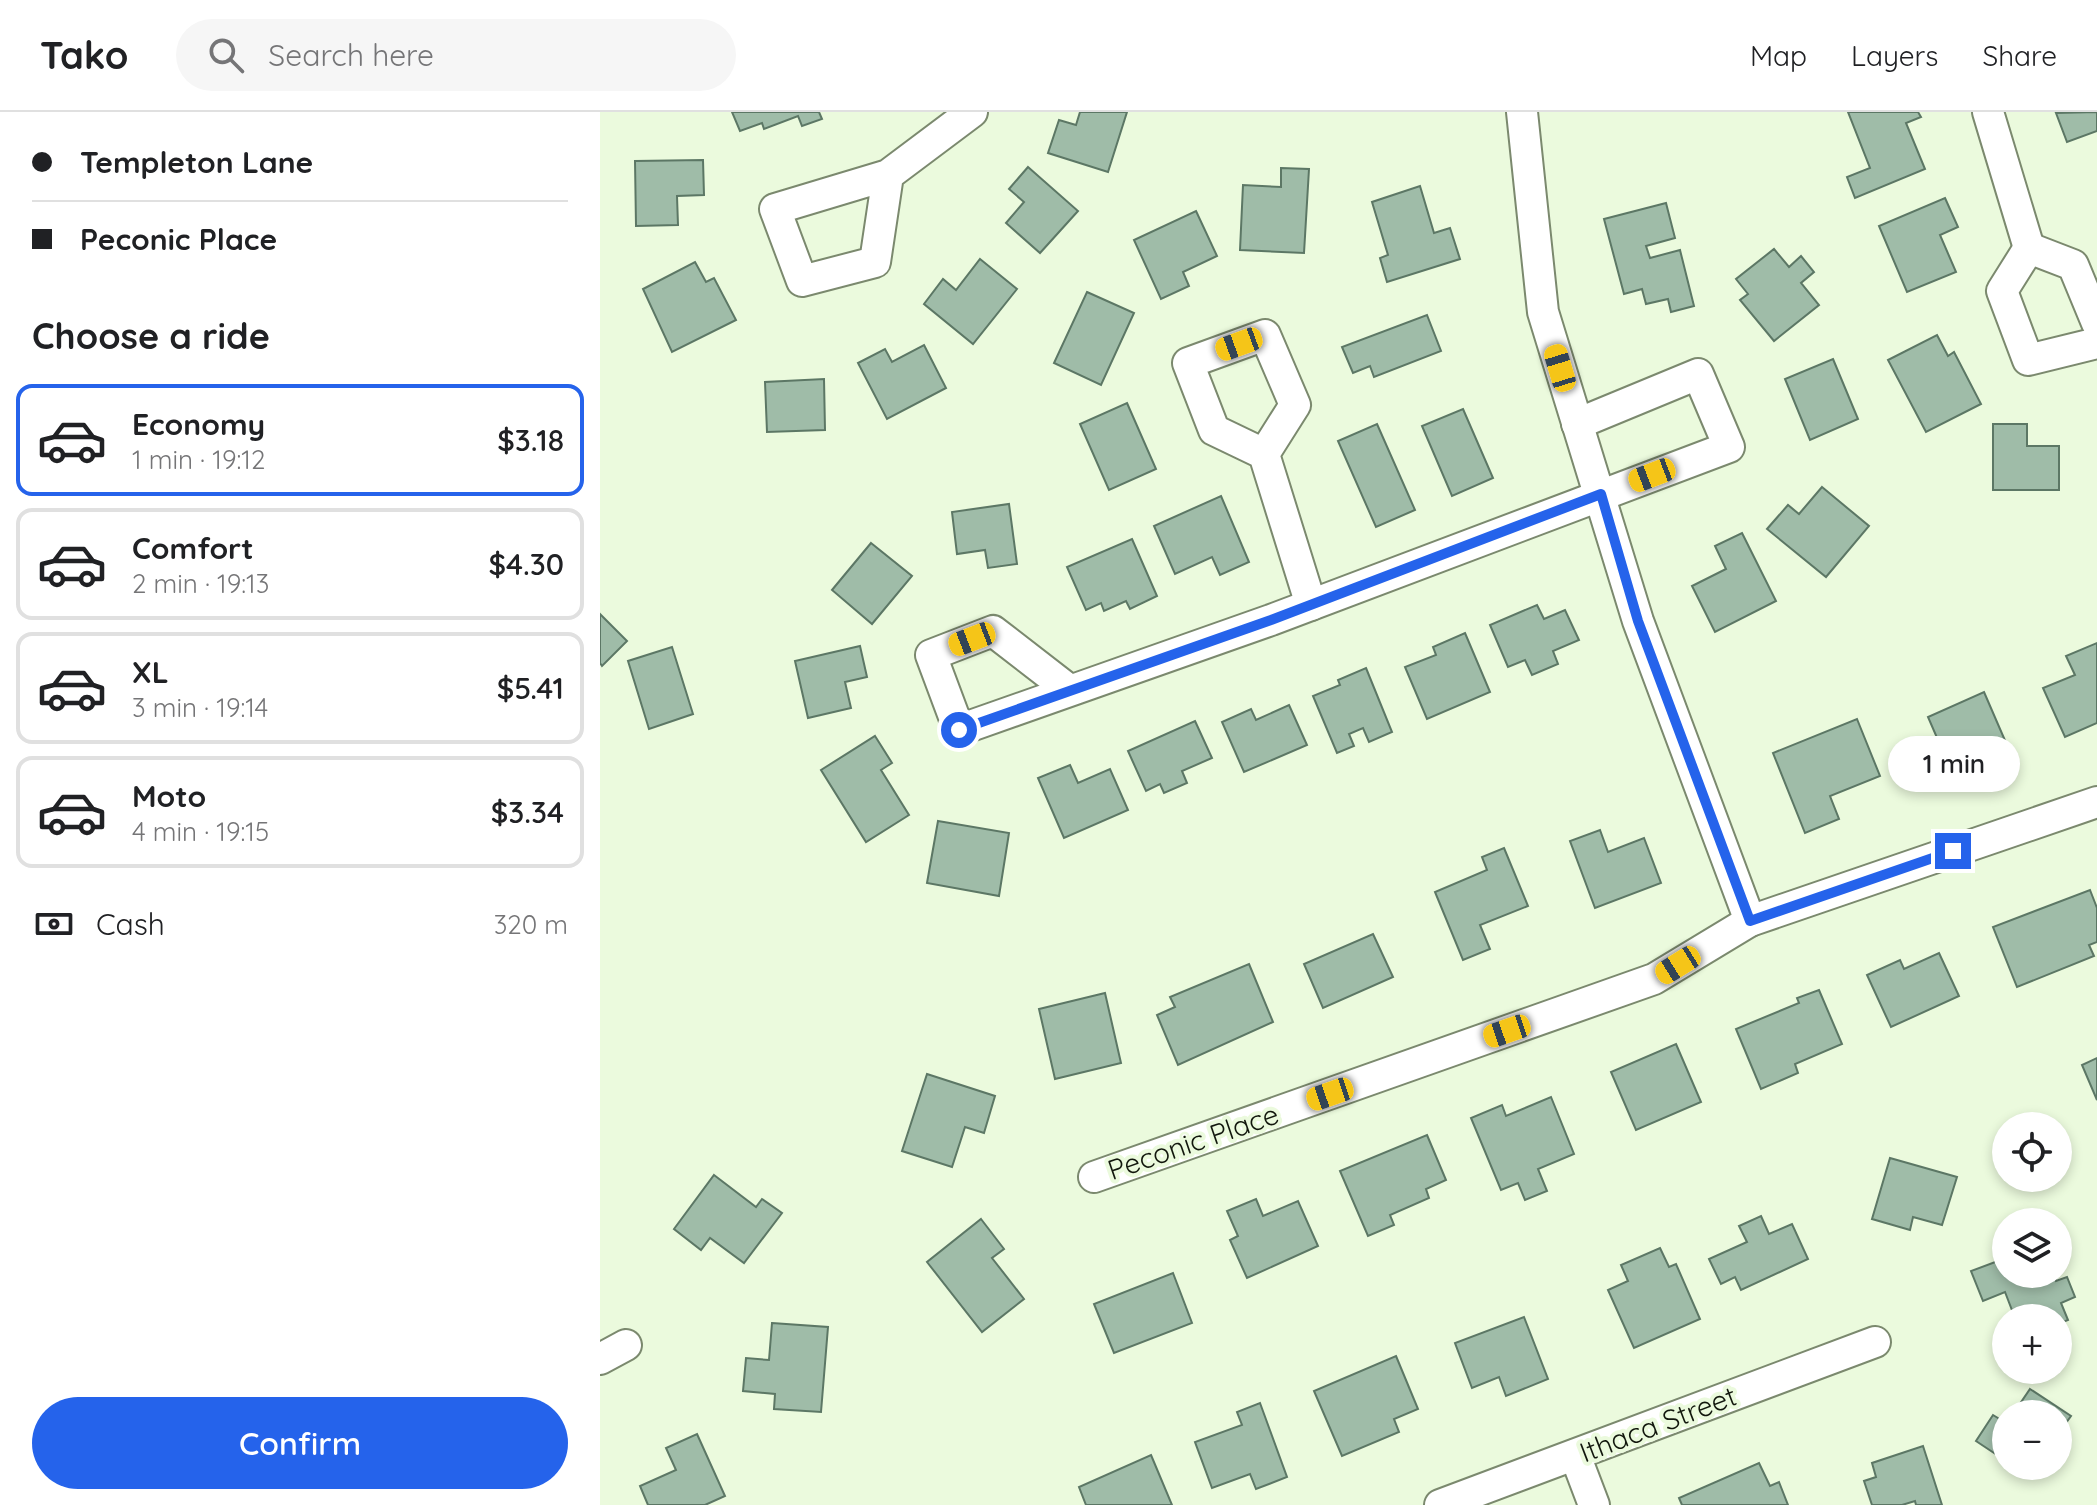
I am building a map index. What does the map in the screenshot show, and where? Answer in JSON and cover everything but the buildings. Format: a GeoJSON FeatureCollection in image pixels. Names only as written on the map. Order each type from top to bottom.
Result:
{"type":"FeatureCollection","features":[{"type":"Feature","properties":{"kind":"street"},"geometry":{"type":"LineString","coordinates":[[888,175],[972,112]]}},
{"type":"Feature","properties":{"kind":"street"},"geometry":{"type":"LineString","coordinates":[[1522,112],[1543,312],[1638,621],[1750,921]]}},
{"type":"Feature","properties":{"kind":"street"},"geometry":{"type":"LineString","coordinates":[[1988,112],[2029,248],[2002,291],[2028,360],[2097,343]]}},
{"type":"Feature","properties":{"kind":"street"},"geometry":{"type":"LineString","coordinates":[[2029,248],[2073,265],[2097,323]]}},
{"type":"Feature","properties":{"kind":"street"},"geometry":{"type":"LineString","coordinates":[[1068,689],[1311,605],[1729,447],[1698,374],[1577,424]]}},
{"type":"Feature","properties":{"kind":"street"},"geometry":{"type":"LineString","coordinates":[[1264,454],[1311,605]]}},
{"type":"Feature","properties":{"kind":"street","name":"Peconic Place"},"geometry":{"type":"LineString","coordinates":[[1094,1177],[1654,979],[1750,921],[2097,802]]}},
{"type":"Feature","properties":{"kind":"street","name":"Ithaca Street"},"geometry":{"type":"LineString","coordinates":[[1440,1505],[1875,1342]]}},
{"type":"Feature","properties":{"kind":"street"},"geometry":{"type":"LineString","coordinates":[[1575,1455],[1594,1505]]}},
{"type":"Feature","properties":{"kind":"route"},"geometry":{"type":"LineString","coordinates":[[959,730],[1131,666],[1271,620],[1601,494],[1638,621],[1750,921],[1953,851]]}}]}
